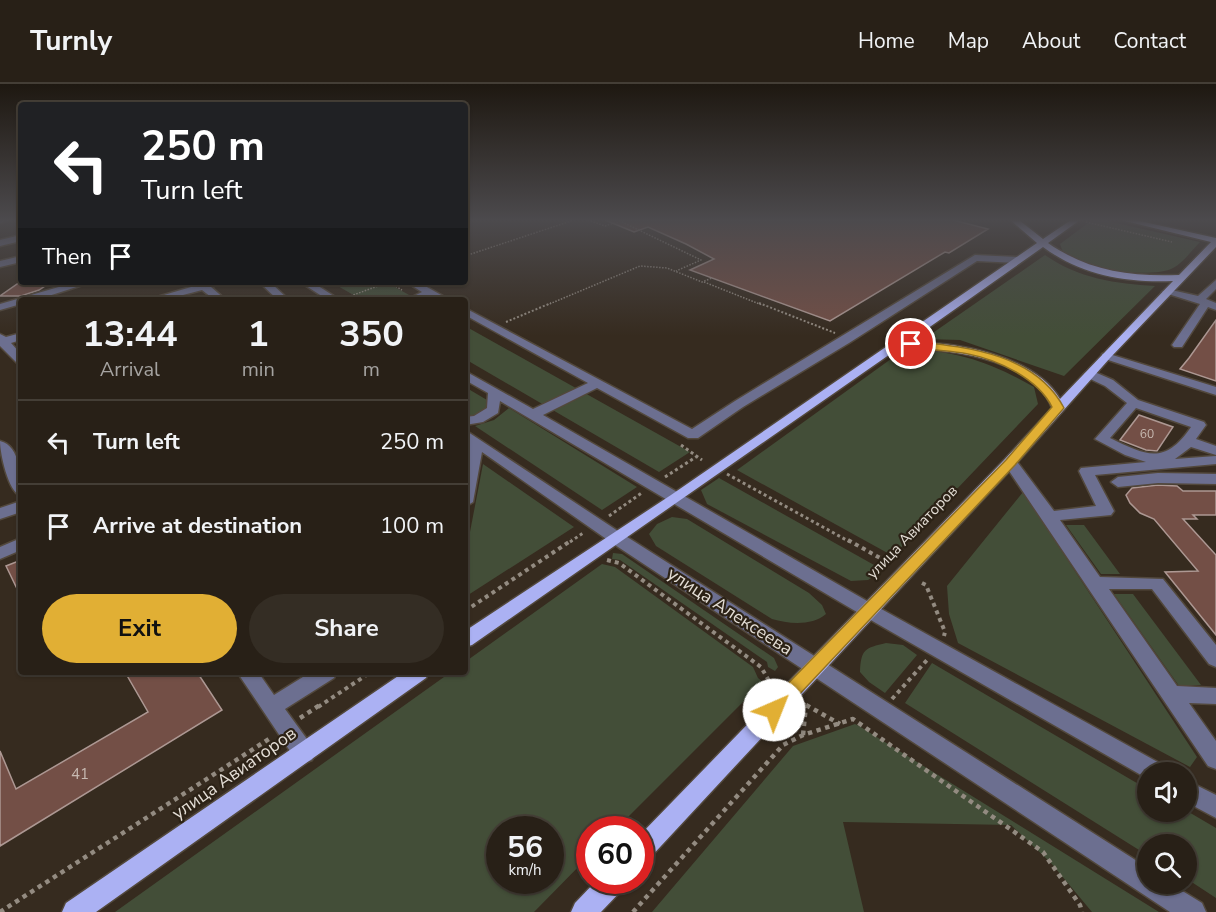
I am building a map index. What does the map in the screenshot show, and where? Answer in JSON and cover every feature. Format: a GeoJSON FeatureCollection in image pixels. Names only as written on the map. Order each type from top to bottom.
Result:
{"type":"FeatureCollection","features":[{"type":"Feature","properties":{"kind":"main road"},"geometry":{"type":"LineString","coordinates":[[1065,259],[1100,272],[1127,278],[1180,278]]}},
{"type":"Feature","properties":{"kind":"main road","name":"улица Авиаторов"},"geometry":{"type":"LineString","coordinates":[[654,837],[1199,259]]}},
{"type":"Feature","properties":{"kind":"main road"},"geometry":{"type":"LineString","coordinates":[[468,638],[618,538],[1018,260]]}},
{"type":"Feature","properties":{"kind":"main road"},"geometry":{"type":"LineString","coordinates":[[891,347],[911,344],[940,346],[970,351],[1002,362],[1031,377],[1050,392],[1058,408]]}},
{"type":"Feature","properties":{"kind":"main road","name":"улица Авиаторов"},"geometry":{"type":"LineString","coordinates":[[75,912],[415,675]]}},
{"type":"Feature","properties":{"kind":"main road"},"geometry":{"type":"LineString","coordinates":[[584,912],[601,894]]}},
{"type":"Feature","properties":{"kind":"street"},"geometry":{"type":"LineString","coordinates":[[468,313],[693,435],[738,404],[845,341],[974,259]]}},
{"type":"Feature","properties":{"kind":"street"},"geometry":{"type":"LineString","coordinates":[[989,259],[1018,260]]}},
{"type":"Feature","properties":{"kind":"street"},"geometry":{"type":"LineString","coordinates":[[0,264],[18,260]]}},
{"type":"Feature","properties":{"kind":"street"},"geometry":{"type":"LineString","coordinates":[[1178,345],[1207,304],[1216,283]]}},
{"type":"Feature","properties":{"kind":"street"},"geometry":{"type":"LineString","coordinates":[[162,297],[200,285]]}},
{"type":"Feature","properties":{"kind":"street"},"geometry":{"type":"LineString","coordinates":[[204,285],[214,297]]}},
{"type":"Feature","properties":{"kind":"street"},"geometry":{"type":"LineString","coordinates":[[267,285],[281,297]]}},
{"type":"Feature","properties":{"kind":"street"},"geometry":{"type":"LineString","coordinates":[[311,285],[330,297]]}},
{"type":"Feature","properties":{"kind":"street"},"geometry":{"type":"LineString","coordinates":[[416,285],[438,297]]}},
{"type":"Feature","properties":{"kind":"street"},"geometry":{"type":"LineString","coordinates":[[39,297],[84,286]]}},
{"type":"Feature","properties":{"kind":"street"},"geometry":{"type":"LineString","coordinates":[[1167,292],[1207,304]]}},
{"type":"Feature","properties":{"kind":"street"},"geometry":{"type":"LineString","coordinates":[[419,297],[429,293]]}},
{"type":"Feature","properties":{"kind":"street"},"geometry":{"type":"LineString","coordinates":[[0,307],[18,302]]}},
{"type":"Feature","properties":{"kind":"street"},"geometry":{"type":"LineString","coordinates":[[1,340],[18,337]]}},
{"type":"Feature","properties":{"kind":"street"},"geometry":{"type":"LineString","coordinates":[[1,340],[18,358]]}},
{"type":"Feature","properties":{"kind":"street"},"geometry":{"type":"LineString","coordinates":[[1106,356],[1216,391]]}},
{"type":"Feature","properties":{"kind":"street"},"geometry":{"type":"LineString","coordinates":[[1090,374],[1109,383],[1134,402],[1199,425],[1177,453],[1149,462],[1133,460],[1104,446],[1102,439],[1134,402]]}},
{"type":"Feature","properties":{"kind":"street"},"geometry":{"type":"LineString","coordinates":[[468,377],[868,610],[1137,762]]}},
{"type":"Feature","properties":{"kind":"street"},"geometry":{"type":"LineString","coordinates":[[532,415],[598,382]]}},
{"type":"Feature","properties":{"kind":"street"},"geometry":{"type":"LineString","coordinates":[[468,421],[478,419],[493,410],[494,392]]}},
{"type":"Feature","properties":{"kind":"street"},"geometry":{"type":"LineString","coordinates":[[468,470],[471,439]]}},
{"type":"Feature","properties":{"kind":"street","name":"улица Алексеева"},"geometry":{"type":"LineString","coordinates":[[471,439],[618,538],[1137,876]]}},
{"type":"Feature","properties":{"kind":"street"},"geometry":{"type":"LineString","coordinates":[[1188,441],[1216,450]]}},
{"type":"Feature","properties":{"kind":"street"},"geometry":{"type":"LineString","coordinates":[[0,444],[8,456],[18,483]]}},
{"type":"Feature","properties":{"kind":"street"},"geometry":{"type":"LineString","coordinates":[[1050,517],[1106,511],[1086,471],[1216,460]]}},
{"type":"Feature","properties":{"kind":"street"},"geometry":{"type":"LineString","coordinates":[[1010,462],[1216,759]]}},
{"type":"Feature","properties":{"kind":"street"},"geometry":{"type":"LineString","coordinates":[[1145,467],[1158,478]]}},
{"type":"Feature","properties":{"kind":"street"},"geometry":{"type":"LineString","coordinates":[[1118,482],[1158,478],[1216,479]]}},
{"type":"Feature","properties":{"kind":"street"},"geometry":{"type":"LineString","coordinates":[[0,514],[18,507]]}},
{"type":"Feature","properties":{"kind":"street"},"geometry":{"type":"LineString","coordinates":[[0,553],[18,545]]}},
{"type":"Feature","properties":{"kind":"street"},"geometry":{"type":"LineString","coordinates":[[1096,583],[1157,583],[1216,660]]}},
{"type":"Feature","properties":{"kind":"street"},"geometry":{"type":"LineString","coordinates":[[253,675],[304,753]]}},
{"type":"Feature","properties":{"kind":"street"},"geometry":{"type":"LineString","coordinates":[[272,707],[322,675]]}},
{"type":"Feature","properties":{"kind":"street"},"geometry":{"type":"LineString","coordinates":[[1172,694],[1216,696]]}},
{"type":"Feature","properties":{"kind":"street"},"geometry":{"type":"LineString","coordinates":[[1197,796],[1216,807]]}},
{"type":"Feature","properties":{"kind":"street","name":"улица Алексеева"},"geometry":{"type":"LineString","coordinates":[[1165,894],[1193,912]]}},
{"type":"Feature","properties":{"kind":"path"},"geometry":{"type":"LineString","coordinates":[[676,271],[700,260],[697,259]]}},
{"type":"Feature","properties":{"kind":"path"},"geometry":{"type":"LineString","coordinates":[[494,327],[640,267],[667,268],[835,333],[845,341]]}},
{"type":"Feature","properties":{"kind":"path"},"geometry":{"type":"LineString","coordinates":[[702,282],[712,278]]}},
{"type":"Feature","properties":{"kind":"path"},"geometry":{"type":"LineString","coordinates":[[344,297],[380,285]]}},
{"type":"Feature","properties":{"kind":"path"},"geometry":{"type":"LineString","coordinates":[[665,477],[696,457],[702,460]]}},
{"type":"Feature","properties":{"kind":"path"},"geometry":{"type":"LineString","coordinates":[[724,473],[889,563]]}},
{"type":"Feature","properties":{"kind":"path"},"geometry":{"type":"LineString","coordinates":[[609,516],[644,491]]}},
{"type":"Feature","properties":{"kind":"path"},"geometry":{"type":"LineString","coordinates":[[468,609],[583,533]]}},
{"type":"Feature","properties":{"kind":"path"},"geometry":{"type":"LineString","coordinates":[[575,539],[580,542]]}},
{"type":"Feature","properties":{"kind":"path"},"geometry":{"type":"LineString","coordinates":[[602,559],[619,563],[761,667],[769,681]]}},
{"type":"Feature","properties":{"kind":"path"},"geometry":{"type":"LineString","coordinates":[[922,583],[926,585],[945,632],[942,640]]}},
{"type":"Feature","properties":{"kind":"path"},"geometry":{"type":"LineString","coordinates":[[890,701],[927,660]]}},
{"type":"Feature","properties":{"kind":"path"},"geometry":{"type":"LineString","coordinates":[[0,912],[366,675]]}},
{"type":"Feature","properties":{"kind":"path"},"geometry":{"type":"LineString","coordinates":[[800,702],[840,724]]}},
{"type":"Feature","properties":{"kind":"path"},"geometry":{"type":"LineString","coordinates":[[803,735],[806,705]]}},
{"type":"Feature","properties":{"kind":"path"},"geometry":{"type":"LineString","coordinates":[[633,912],[783,745],[803,735],[853,719],[1043,852],[1080,905],[1082,912]]}},
{"type":"Feature","properties":{"kind":"green space"},"geometry":{"type":"Polygon","coordinates":[[[1040,259],[1050,259],[1070,269],[1098,278],[1126,284],[1155,286],[1064,376],[960,340],[924,339],[1040,259]]]}},
{"type":"Feature","properties":{"kind":"green space"},"geometry":{"type":"Polygon","coordinates":[[[1072,259],[1184,259],[1173,268],[1149,273],[1100,268],[1072,259]]]}},
{"type":"Feature","properties":{"kind":"green space"},"geometry":{"type":"Polygon","coordinates":[[[336,285],[391,285],[413,297],[357,297],[336,285]]]}},
{"type":"Feature","properties":{"kind":"green space"},"geometry":{"type":"Polygon","coordinates":[[[468,328],[690,452],[659,472],[468,361],[468,328]]]}},
{"type":"Feature","properties":{"kind":"green space"},"geometry":{"type":"Polygon","coordinates":[[[909,349],[943,352],[1004,371],[1034,387],[1038,404],[893,556],[737,470],[902,351],[909,349]]]}},
{"type":"Feature","properties":{"kind":"green space"},"geometry":{"type":"Polygon","coordinates":[[[468,389],[487,400],[489,408],[483,414],[468,416],[468,389]]]}},
{"type":"Feature","properties":{"kind":"green space"},"geometry":{"type":"Polygon","coordinates":[[[509,408],[637,487],[602,510],[475,426],[494,420],[509,408]]]}},
{"type":"Feature","properties":{"kind":"green space"},"geometry":{"type":"Polygon","coordinates":[[[483,464],[574,527],[468,595],[468,542],[483,464]]]}},
{"type":"Feature","properties":{"kind":"green space"},"geometry":{"type":"Polygon","coordinates":[[[719,478],[883,570],[868,580],[851,581],[707,504],[701,490],[719,478]]]}},
{"type":"Feature","properties":{"kind":"green space"},"geometry":{"type":"Polygon","coordinates":[[[1023,492],[1197,757],[1194,762],[1181,762],[958,643],[949,614],[947,586],[1023,492]]]}},
{"type":"Feature","properties":{"kind":"green space"},"geometry":{"type":"Polygon","coordinates":[[[672,517],[687,519],[809,593],[822,605],[826,614],[814,621],[800,623],[772,619],[656,546],[649,534],[657,524],[672,517]]]}},
{"type":"Feature","properties":{"kind":"green space"},"geometry":{"type":"Polygon","coordinates":[[[1066,525],[1084,525],[1120,574],[1101,574],[1066,525]]]}},
{"type":"Feature","properties":{"kind":"green space"},"geometry":{"type":"Polygon","coordinates":[[[613,553],[622,554],[774,658],[778,667],[775,671],[768,667],[767,662],[620,560],[612,559],[613,553]]]}},
{"type":"Feature","properties":{"kind":"green space"},"geometry":{"type":"Polygon","coordinates":[[[602,564],[615,567],[753,667],[758,678],[763,682],[629,816],[576,816],[576,869],[564,881],[564,816],[486,816],[486,894],[552,894],[534,912],[115,912],[447,675],[468,675],[468,660],[602,564]]]}},
{"type":"Feature","properties":{"kind":"green space"},"geometry":{"type":"Polygon","coordinates":[[[1114,594],[1133,594],[1201,685],[1179,686],[1114,594]]]}},
{"type":"Feature","properties":{"kind":"green space"},"geometry":{"type":"Polygon","coordinates":[[[886,643],[903,645],[917,655],[885,693],[869,682],[860,672],[863,654],[873,646],[886,643]]]}},
{"type":"Feature","properties":{"kind":"green space"},"geometry":{"type":"Polygon","coordinates":[[[932,663],[1137,783],[1137,822],[1197,822],[1197,817],[1216,828],[1216,898],[1197,886],[1197,834],[1137,834],[1137,849],[905,703],[932,663]]]}},
{"type":"Feature","properties":{"kind":"green space"},"geometry":{"type":"Polygon","coordinates":[[[855,724],[1159,912],[1092,912],[1051,863],[1011,825],[843,822],[864,912],[652,912],[793,746],[855,724]]]}},
{"type":"Feature","properties":{"kind":"building"},"geometry":{"type":"Polygon","coordinates":[[[714,259],[934,259],[830,321],[690,270],[714,259]]]}},
{"type":"Feature","properties":{"kind":"building"},"geometry":{"type":"Polygon","coordinates":[[[18,283],[46,285],[21,296],[0,296],[18,283]]]}},
{"type":"Feature","properties":{"kind":"building"},"geometry":{"type":"Polygon","coordinates":[[[1216,320],[1216,381],[1180,369],[1216,320]]]}},
{"type":"Feature","properties":{"kind":"building"},"geometry":{"type":"Polygon","coordinates":[[[1139,415],[1173,427],[1157,451],[1146,450],[1120,440],[1139,415]]]}},
{"type":"Feature","properties":{"kind":"building"},"geometry":{"type":"Polygon","coordinates":[[[1158,485],[1177,486],[1183,491],[1216,491],[1216,515],[1193,515],[1197,519],[1183,519],[1216,555],[1216,635],[1165,572],[1198,571],[1154,519],[1140,513],[1126,495],[1132,488],[1158,485]]]}},
{"type":"Feature","properties":{"kind":"building"},"geometry":{"type":"Polygon","coordinates":[[[18,561],[18,591],[6,566],[18,561]]]}},
{"type":"Feature","properties":{"kind":"building"},"geometry":{"type":"Polygon","coordinates":[[[127,675],[199,675],[222,710],[0,846],[0,751],[16,789],[148,712],[127,675]]]}},
{"type":"Feature","properties":{"kind":"route"},"geometry":{"type":"LineString","coordinates":[[774,710],[1010,462],[1058,408],[1050,392],[1031,377],[1002,362],[970,351],[911,344]]}}]}
